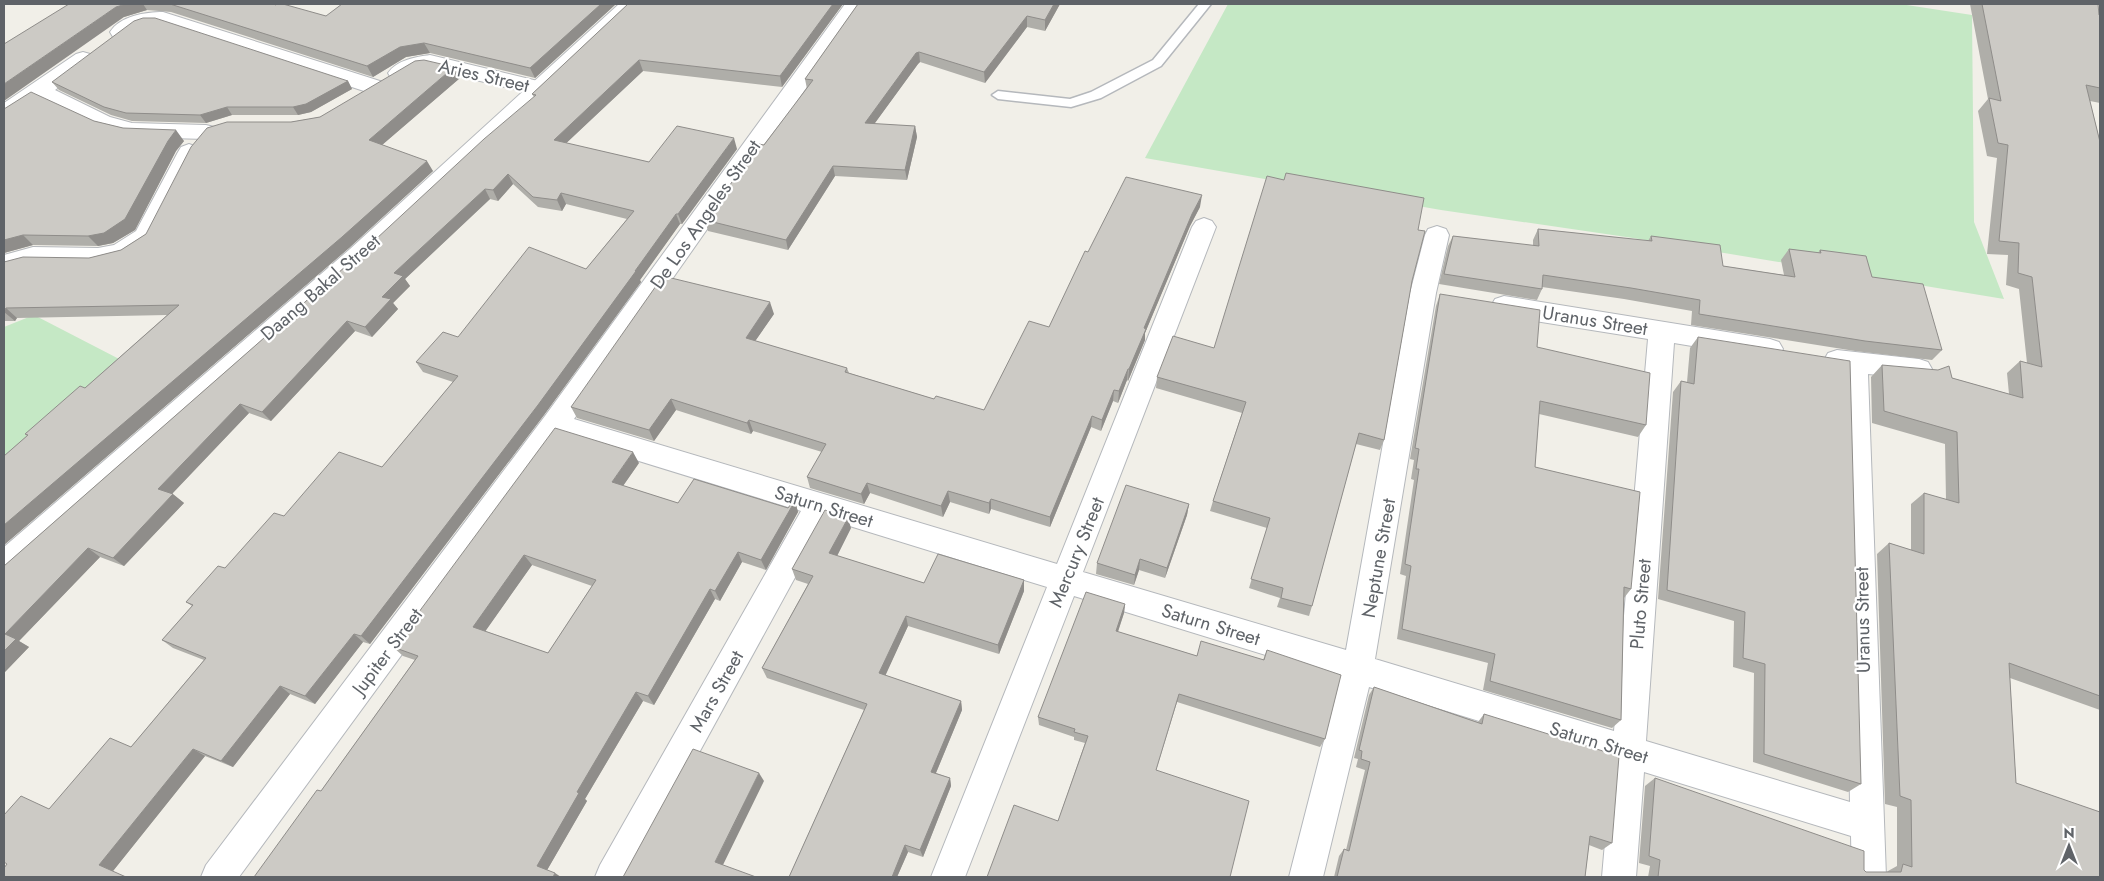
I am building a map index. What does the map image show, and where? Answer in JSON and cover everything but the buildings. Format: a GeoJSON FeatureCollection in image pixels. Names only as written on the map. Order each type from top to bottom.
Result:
{"type":"FeatureCollection","features":[{"type":"Feature","properties":{"kind":"street","name":"Daang Bakal Street"},"geometry":{"type":"LineString","coordinates":[[4,566],[359,255],[631,4]]}},
{"type":"Feature","properties":{"kind":"street","name":"De Los Angeles Street"},"geometry":{"type":"LineString","coordinates":[[555,424],[855,4]]}},
{"type":"Feature","properties":{"kind":"street"},"geometry":{"type":"LineString","coordinates":[[4,113],[39,92],[132,23],[148,18],[163,18],[374,87]]}},
{"type":"Feature","properties":{"kind":"street","name":"Aries Street"},"geometry":{"type":"LineString","coordinates":[[353,100],[415,64],[430,62],[538,88]]}},
{"type":"Feature","properties":{"kind":"street"},"geometry":{"type":"LineString","coordinates":[[4,264],[33,256],[98,257],[121,252],[145,237],[189,152],[215,130],[132,130],[103,123],[39,92]]}},
{"type":"Feature","properties":{"kind":"street","name":"Mercury Street"},"geometry":{"type":"LineString","coordinates":[[948,877],[1204,228]]}},
{"type":"Feature","properties":{"kind":"street","name":"Neptune Street"},"geometry":{"type":"LineString","coordinates":[[1306,877],[1358,669],[1433,295],[1437,235]]}},
{"type":"Feature","properties":{"kind":"street","name":"Uranus Street"},"geometry":{"type":"LineString","coordinates":[[1481,302],[1855,363],[1926,370]]}},
{"type":"Feature","properties":{"kind":"street","name":"Pluto Street"},"geometry":{"type":"LineString","coordinates":[[1619,877],[1662,331]]}},
{"type":"Feature","properties":{"kind":"street","name":"Uranus Street"},"geometry":{"type":"LineString","coordinates":[[1855,363],[1869,877]]}},
{"type":"Feature","properties":{"kind":"street","name":"Saturn Street"},"geometry":{"type":"LineString","coordinates":[[555,424],[1867,824]]}},
{"type":"Feature","properties":{"kind":"street","name":"Jupiter Street"},"geometry":{"type":"LineString","coordinates":[[218,877],[555,424]]}},
{"type":"Feature","properties":{"kind":"street","name":"Mars Street"},"geometry":{"type":"LineString","coordinates":[[612,877],[820,505]]}},
{"type":"Feature","properties":{"kind":"lane"},"geometry":{"type":"LineString","coordinates":[[998,95],[1070,103],[1096,95],[1157,63],[1205,4]]}},
{"type":"Feature","properties":{"kind":"green space"},"geometry":{"type":"Polygon","coordinates":[[[1228,4],[1900,4],[1972,15],[1974,222],[2004,299],[1633,238],[1441,210],[1145,158],[1228,4]]]}},
{"type":"Feature","properties":{"kind":"green space"},"geometry":{"type":"Polygon","coordinates":[[[34,315],[123,361],[4,463],[4,327],[34,315]]]}}]}
